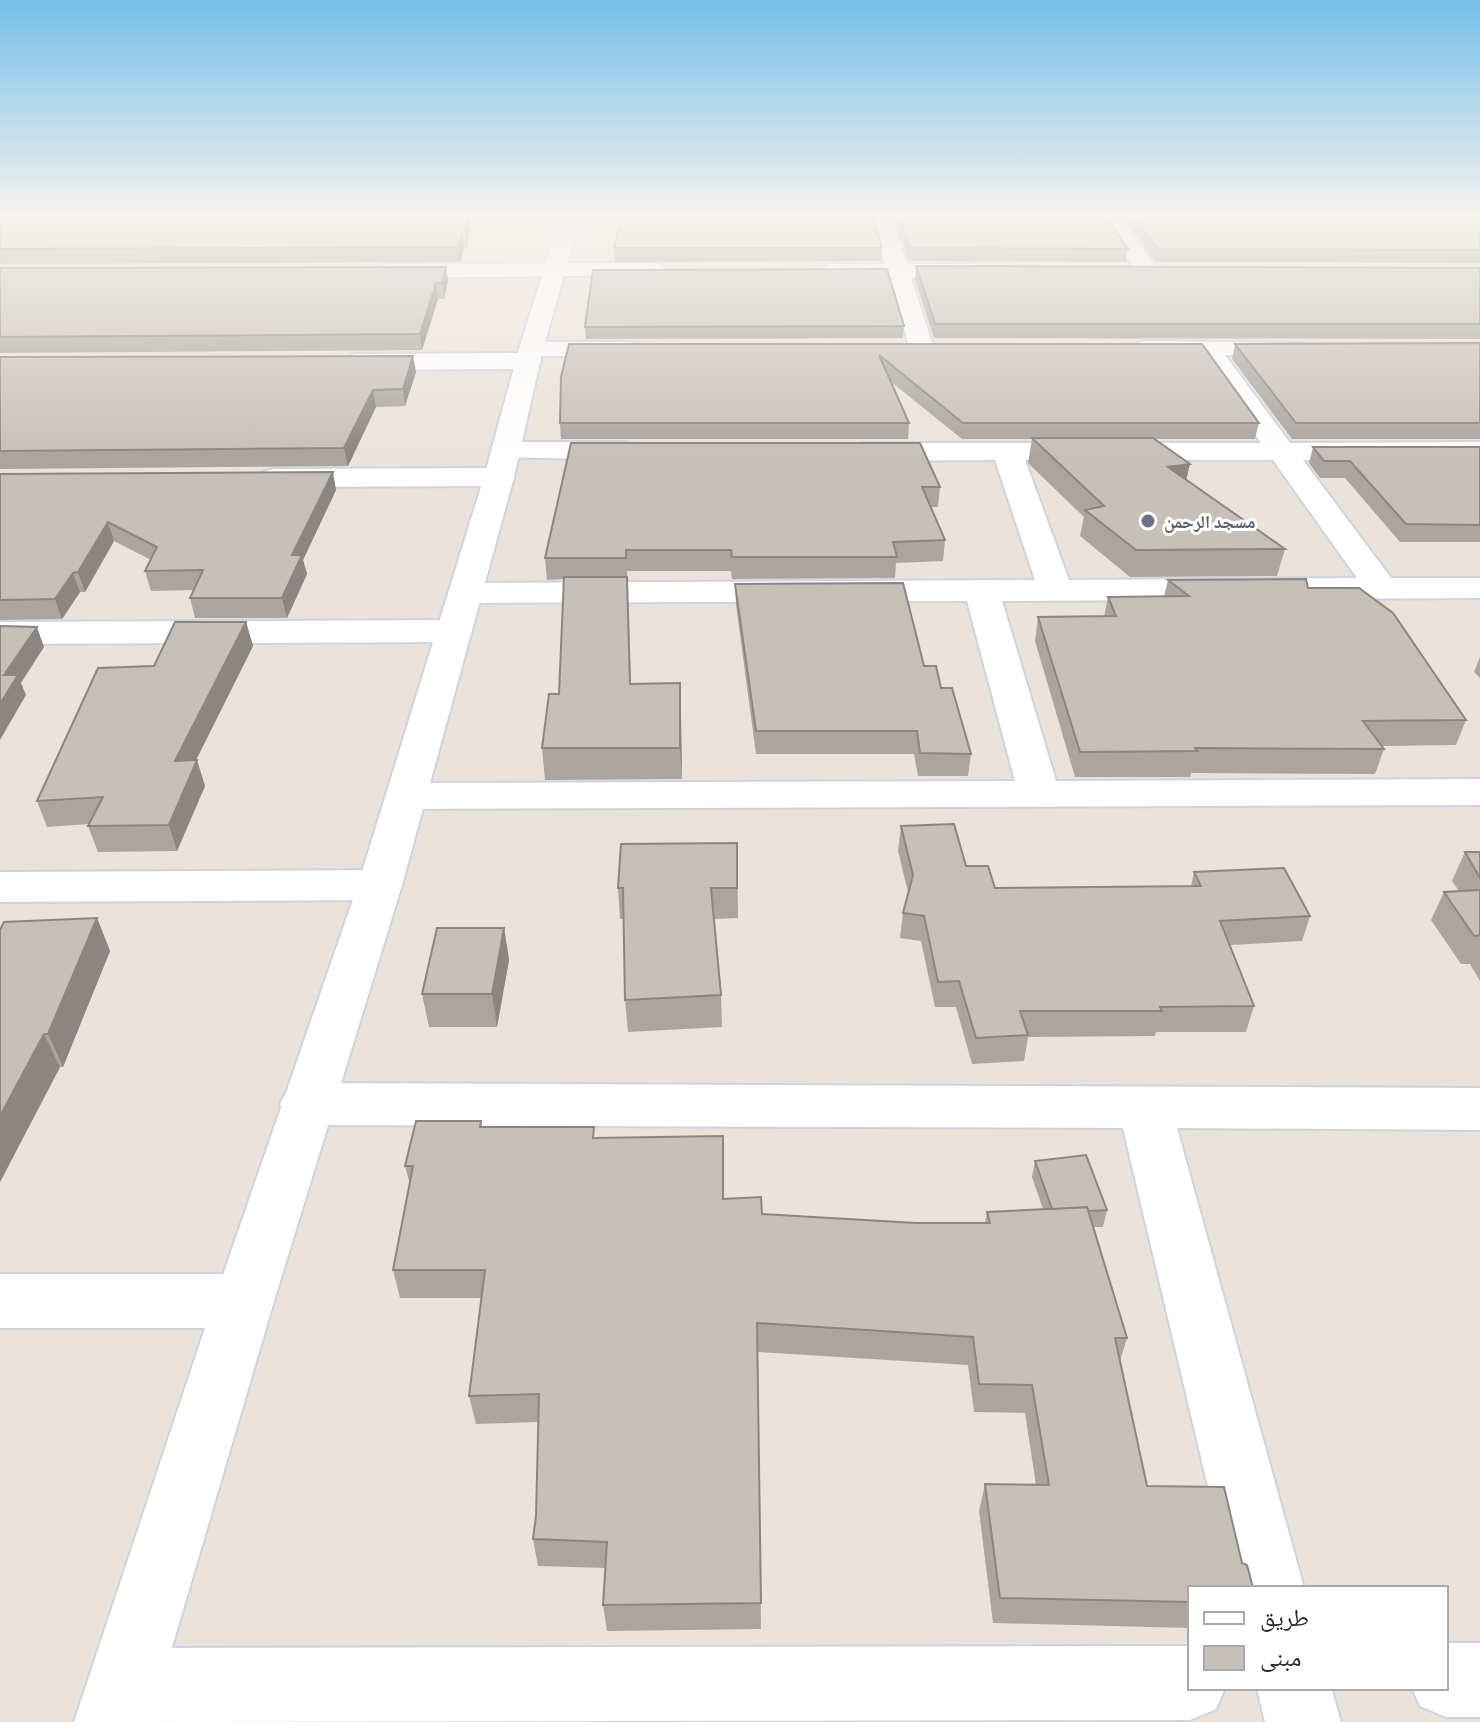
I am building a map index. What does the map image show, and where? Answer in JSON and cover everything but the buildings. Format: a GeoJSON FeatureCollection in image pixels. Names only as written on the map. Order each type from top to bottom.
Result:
{"type":"FeatureCollection","features":[{"type":"Feature","properties":{"kind":"street"},"geometry":{"type":"LineString","coordinates":[[548,295],[380,885],[307,1104],[118,1703],[1188,1683]]}},
{"type":"Feature","properties":{"kind":"street"},"geometry":{"type":"LineString","coordinates":[[905,295],[922,349]]}},
{"type":"Feature","properties":{"kind":"street"},"geometry":{"type":"LineString","coordinates":[[1128,348],[1313,348]]}},
{"type":"Feature","properties":{"kind":"street"},"geometry":{"type":"LineString","coordinates":[[1207,348],[1380,587]]}},
{"type":"Feature","properties":{"kind":"street"},"geometry":{"type":"LineString","coordinates":[[326,362],[656,349]]}},
{"type":"Feature","properties":{"kind":"street"},"geometry":{"type":"LineString","coordinates":[[891,349],[954,349]]}},
{"type":"Feature","properties":{"kind":"street"},"geometry":{"type":"LineString","coordinates":[[250,478],[502,464],[662,451]]}},
{"type":"Feature","properties":{"kind":"street"},"geometry":{"type":"LineString","coordinates":[[834,452],[1480,451]]}},
{"type":"Feature","properties":{"kind":"street"},"geometry":{"type":"LineString","coordinates":[[1007,452],[1056,591]]}},
{"type":"Feature","properties":{"kind":"street"},"geometry":{"type":"LineString","coordinates":[[0,633],[982,592],[1480,588]]}},
{"type":"Feature","properties":{"kind":"street"},"geometry":{"type":"LineString","coordinates":[[982,592],[1039,793]]}},
{"type":"Feature","properties":{"kind":"street"},"geometry":{"type":"LineString","coordinates":[[407,796],[1480,792]]}},
{"type":"Feature","properties":{"kind":"street"},"geometry":{"type":"LineString","coordinates":[[0,887],[380,885]]}},
{"type":"Feature","properties":{"kind":"street"},"geometry":{"type":"LineString","coordinates":[[307,1104],[1480,1109]]}},
{"type":"Feature","properties":{"kind":"street"},"geometry":{"type":"LineString","coordinates":[[1145,1108],[1267,1586]]}},
{"type":"Feature","properties":{"kind":"street"},"geometry":{"type":"LineString","coordinates":[[0,1301],[244,1301]]}},
{"type":"Feature","properties":{"kind":"street"},"geometry":{"type":"LineString","coordinates":[[1448,1680],[1480,1680]]}},
{"type":"Feature","properties":{"kind":"street"},"geometry":{"type":"LineString","coordinates":[[1295,1690],[1303,1722]]}},
{"type":"Feature","properties":{"kind":"place","name":"مسجد الرحمن"},"geometry":{"type":"Point","coordinates":[1148,521]}}]}
